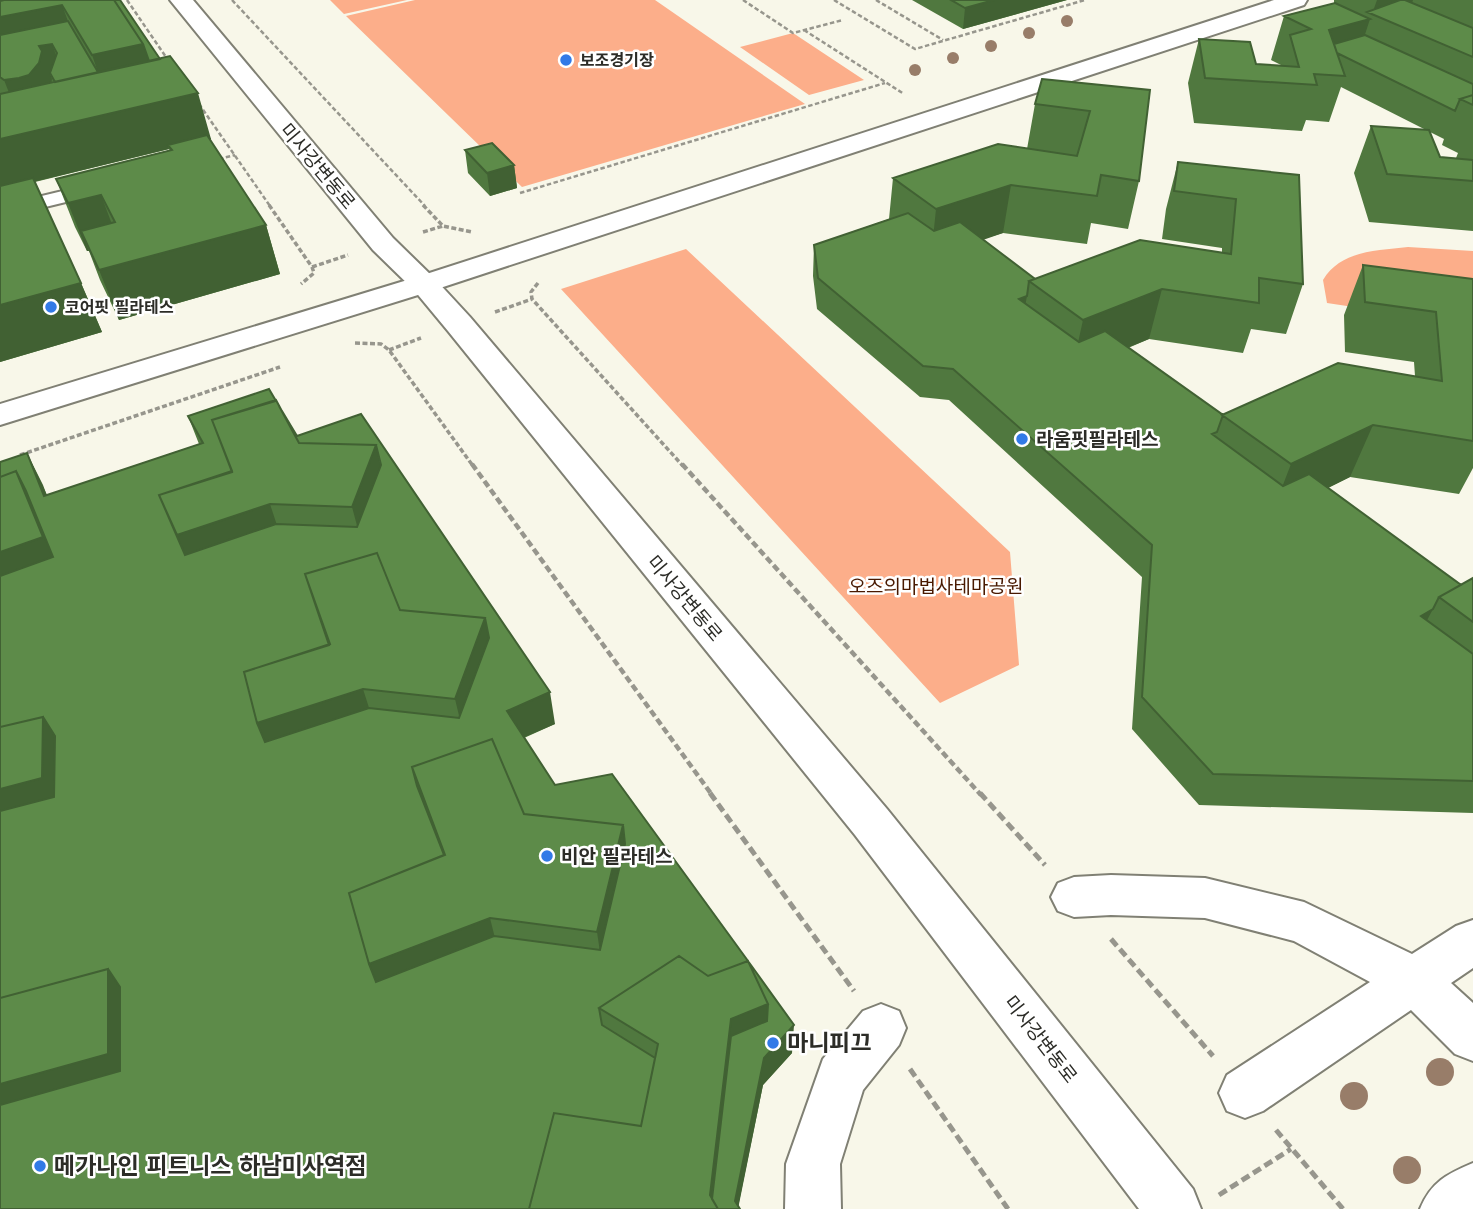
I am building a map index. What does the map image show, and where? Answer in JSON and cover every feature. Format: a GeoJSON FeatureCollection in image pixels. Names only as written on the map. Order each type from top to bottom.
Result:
{"type":"FeatureCollection","features":[{"type":"Feature","properties":{"kind":"street","name":"미사강변동로"},"geometry":{"type":"LineString","coordinates":[[181,0],[383,244],[424,284],[871,822],[1174,1209]]}},
{"type":"Feature","properties":{"kind":"street"},"geometry":{"type":"LineString","coordinates":[[0,415],[424,284],[1296,0]]}},
{"type":"Feature","properties":{"kind":"street"},"geometry":{"type":"LineString","coordinates":[[1074,897],[1111,895],[1205,898],[1304,923],[1414,981],[1473,1037]]}},
{"type":"Feature","properties":{"kind":"street"},"geometry":{"type":"LineString","coordinates":[[1245,1093],[1473,941]]}},
{"type":"Feature","properties":{"kind":"street"},"geometry":{"type":"LineString","coordinates":[[813,1209],[813,1164],[841,1077],[881,1028]]}},
{"type":"Feature","properties":{"kind":"street"},"geometry":{"type":"LineString","coordinates":[[1448,1209],[1473,1190]]}},
{"type":"Feature","properties":{"kind":"lane"},"geometry":{"type":"LineString","coordinates":[[0,212],[123,183]]}},
{"type":"Feature","properties":{"kind":"path"},"geometry":{"type":"LineString","coordinates":[[127,0],[173,66]]}},
{"type":"Feature","properties":{"kind":"path"},"geometry":{"type":"LineString","coordinates":[[232,0],[443,226],[475,233]]}},
{"type":"Feature","properties":{"kind":"path"},"geometry":{"type":"LineString","coordinates":[[743,0],[793,33],[843,20]]}},
{"type":"Feature","properties":{"kind":"path"},"geometry":{"type":"LineString","coordinates":[[834,0],[915,49],[1085,0]]}},
{"type":"Feature","properties":{"kind":"path"},"geometry":{"type":"LineString","coordinates":[[876,0],[944,41]]}},
{"type":"Feature","properties":{"kind":"path"},"geometry":{"type":"LineString","coordinates":[[804,30],[909,97]]}},
{"type":"Feature","properties":{"kind":"path"},"geometry":{"type":"LineString","coordinates":[[520,193],[886,83]]}},
{"type":"Feature","properties":{"kind":"path"},"geometry":{"type":"LineString","coordinates":[[196,100],[312,267],[314,273],[305,282]]}},
{"type":"Feature","properties":{"kind":"path"},"geometry":{"type":"LineString","coordinates":[[211,161],[235,155]]}},
{"type":"Feature","properties":{"kind":"path"},"geometry":{"type":"LineString","coordinates":[[542,279],[534,286],[532,299],[1074,897],[1343,1209]]}},
{"type":"Feature","properties":{"kind":"path"},"geometry":{"type":"LineString","coordinates":[[347,344],[381,344],[389,351],[881,1028],[1008,1209]]}},
{"type":"Feature","properties":{"kind":"path"},"geometry":{"type":"LineString","coordinates":[[13,458],[282,366]]}},
{"type":"Feature","properties":{"kind":"path"},"geometry":{"type":"LineString","coordinates":[[1210,1202],[1292,1149]]}},
{"type":"Feature","properties":{"kind":"green space"},"geometry":{"type":"Polygon","coordinates":[[[330,0],[407,0],[344,14],[330,0]]]}},
{"type":"Feature","properties":{"kind":"green space","name":"보조경기장"},"geometry":{"type":"Polygon","coordinates":[[[415,0],[655,0],[805,104],[522,187],[346,16],[415,0]]]}},
{"type":"Feature","properties":{"kind":"green space"},"geometry":{"type":"Polygon","coordinates":[[[793,33],[864,80],[809,95],[740,47],[793,33]]]}},
{"type":"Feature","properties":{"kind":"green space"},"geometry":{"type":"Polygon","coordinates":[[[1408,247],[1473,251],[1473,325],[1327,303],[1323,280],[1339,263],[1349,257],[1372,251],[1408,247]]]}},
{"type":"Feature","properties":{"kind":"green space","name":"오즈의마법사테마공원"},"geometry":{"type":"Polygon","coordinates":[[[686,249],[1010,552],[1019,665],[940,703],[561,289],[686,249]]]}},
{"type":"Feature","properties":{"kind":"building"},"geometry":{"type":"Polygon","coordinates":[[[114,0],[143,44],[92,55],[62,5],[0,17],[0,1],[114,0]]]}},
{"type":"Feature","properties":{"kind":"building"},"geometry":{"type":"Polygon","coordinates":[[[114,0],[120,0],[160,59],[55,82],[50,73],[57,53],[52,44],[39,46],[42,51],[39,63],[29,75],[4,80],[0,77],[0,35],[68,21],[98,72],[149,61],[143,44],[114,0]]]}},
{"type":"Feature","properties":{"kind":"building"},"geometry":{"type":"Polygon","coordinates":[[[951,0],[994,0],[965,8],[951,0]]]}},
{"type":"Feature","properties":{"kind":"building"},"geometry":{"type":"Polygon","coordinates":[[[1400,0],[1473,28],[1473,57],[1367,12],[1400,0]]]}},
{"type":"Feature","properties":{"kind":"building"},"geometry":{"type":"Polygon","coordinates":[[[1335,3],[1370,19],[1329,30],[1345,76],[1314,74],[1317,85],[1205,78],[1199,39],[1250,42],[1256,64],[1299,67],[1290,35],[1311,29],[1284,16],[1335,3]]]}},
{"type":"Feature","properties":{"kind":"building"},"geometry":{"type":"Polygon","coordinates":[[[1365,35],[1473,84],[1473,95],[1460,99],[1455,111],[1337,53],[1334,44],[1365,35]]]}},
{"type":"Feature","properties":{"kind":"building"},"geometry":{"type":"Polygon","coordinates":[[[170,56],[198,93],[0,139],[0,94],[170,56]]]}},
{"type":"Feature","properties":{"kind":"building"},"geometry":{"type":"Polygon","coordinates":[[[1042,79],[1150,90],[1139,181],[1101,175],[1097,196],[1011,185],[936,209],[893,178],[998,144],[1077,156],[1090,111],[1035,104],[1042,79]]]}},
{"type":"Feature","properties":{"kind":"building"},"geometry":{"type":"Polygon","coordinates":[[[1473,95],[1473,105],[1460,99],[1473,95]]]}},
{"type":"Feature","properties":{"kind":"building"},"geometry":{"type":"Polygon","coordinates":[[[1371,126],[1429,130],[1440,157],[1473,160],[1473,181],[1387,174],[1371,126]]]}},
{"type":"Feature","properties":{"kind":"building"},"geometry":{"type":"Polygon","coordinates":[[[207,135],[266,225],[99,270],[81,231],[115,222],[101,195],[68,203],[56,179],[172,150],[168,145],[207,135]]]}},
{"type":"Feature","properties":{"kind":"building"},"geometry":{"type":"Polygon","coordinates":[[[492,143],[514,165],[487,173],[465,150],[492,143]]]}},
{"type":"Feature","properties":{"kind":"building"},"geometry":{"type":"Polygon","coordinates":[[[1178,162],[1299,175],[1303,284],[1259,278],[1259,303],[1162,289],[1083,320],[1029,281],[1140,240],[1231,254],[1236,199],[1174,191],[1178,162]]]}},
{"type":"Feature","properties":{"kind":"building"},"geometry":{"type":"Polygon","coordinates":[[[33,178],[81,283],[0,305],[0,186],[33,178]]]}},
{"type":"Feature","properties":{"kind":"building"},"geometry":{"type":"Polygon","coordinates":[[[908,213],[934,231],[960,222],[1035,279],[1029,281],[1027,296],[1019,299],[1079,342],[1105,331],[1223,415],[1217,432],[1212,434],[1283,486],[1309,474],[1461,585],[1439,597],[1433,609],[1421,616],[1473,654],[1473,781],[1213,774],[1142,697],[1152,545],[953,369],[923,366],[818,278],[814,245],[908,213]]]}},
{"type":"Feature","properties":{"kind":"building"},"geometry":{"type":"Polygon","coordinates":[[[1363,265],[1473,279],[1473,441],[1373,425],[1291,464],[1222,415],[1338,363],[1442,381],[1436,312],[1365,302],[1363,265]]]}},
{"type":"Feature","properties":{"kind":"building"},"geometry":{"type":"Polygon","coordinates":[[[269,389],[276,401],[212,420],[232,472],[159,495],[185,555],[276,524],[357,527],[381,465],[376,445],[299,443],[279,406],[297,436],[361,414],[550,692],[507,711],[555,785],[612,774],[748,961],[708,976],[679,956],[599,1008],[602,1025],[655,1058],[641,1126],[554,1113],[529,1209],[0,1209],[0,1105],[120,1071],[120,987],[108,969],[0,998],[0,811],[54,797],[55,736],[43,717],[0,727],[0,576],[53,557],[16,471],[0,477],[0,462],[27,453],[44,496],[203,443],[188,416],[269,389]],[[377,553],[305,574],[329,645],[244,672],[257,723],[265,742],[369,708],[459,718],[489,638],[485,618],[400,610],[377,553]],[[492,739],[412,767],[444,855],[349,893],[376,982],[494,936],[600,950],[625,844],[623,825],[524,814],[492,739]]]}},
{"type":"Feature","properties":{"kind":"building"},"geometry":{"type":"Polygon","coordinates":[[[276,400],[299,443],[376,445],[352,507],[270,504],[177,535],[159,495],[232,471],[212,420],[276,400]]]}},
{"type":"Feature","properties":{"kind":"building"},"geometry":{"type":"Polygon","coordinates":[[[16,471],[43,537],[0,552],[0,477],[16,471]]]}},
{"type":"Feature","properties":{"kind":"building"},"geometry":{"type":"Polygon","coordinates":[[[377,553],[400,610],[485,618],[455,699],[363,689],[257,723],[244,672],[330,644],[305,574],[377,553]]]}},
{"type":"Feature","properties":{"kind":"building"},"geometry":{"type":"Polygon","coordinates":[[[1473,578],[1473,622],[1439,597],[1473,578]]]}},
{"type":"Feature","properties":{"kind":"building"},"geometry":{"type":"Polygon","coordinates":[[[43,717],[42,778],[0,789],[0,727],[43,717]]]}},
{"type":"Feature","properties":{"kind":"building"},"geometry":{"type":"Polygon","coordinates":[[[492,739],[524,814],[623,825],[597,932],[490,918],[369,964],[349,893],[445,855],[412,767],[492,739]]]}},
{"type":"Feature","properties":{"kind":"building"},"geometry":{"type":"Polygon","coordinates":[[[679,956],[708,976],[748,961],[768,1004],[731,1019],[710,1195],[718,1209],[529,1209],[554,1113],[641,1126],[658,1044],[599,1008],[679,956]]]}},
{"type":"Feature","properties":{"kind":"building"},"geometry":{"type":"Polygon","coordinates":[[[748,961],[794,1025],[764,1058],[735,1201],[740,1209],[718,1209],[712,1199],[731,1036],[767,1021],[768,1004],[748,961]]]}},
{"type":"Feature","properties":{"kind":"building"},"geometry":{"type":"Polygon","coordinates":[[[108,969],[108,1054],[0,1084],[0,998],[108,969]]]}},
{"type":"Feature","properties":{"kind":"place","name":"보조경기장"},"geometry":{"type":"Point","coordinates":[566,60]}},
{"type":"Feature","properties":{"kind":"place","name":"코어핏 필라테스"},"geometry":{"type":"Point","coordinates":[51,307]}},
{"type":"Feature","properties":{"kind":"place","name":"라움핏필라테스"},"geometry":{"type":"Point","coordinates":[1022,439]}},
{"type":"Feature","properties":{"kind":"place","name":"비안 필라테스"},"geometry":{"type":"Point","coordinates":[547,856]}},
{"type":"Feature","properties":{"kind":"place","name":"마니피끄"},"geometry":{"type":"Point","coordinates":[773,1043]}},
{"type":"Feature","properties":{"kind":"place","name":"메가나인 피트니스 하남미사역점"},"geometry":{"type":"Point","coordinates":[40,1166]}}]}
